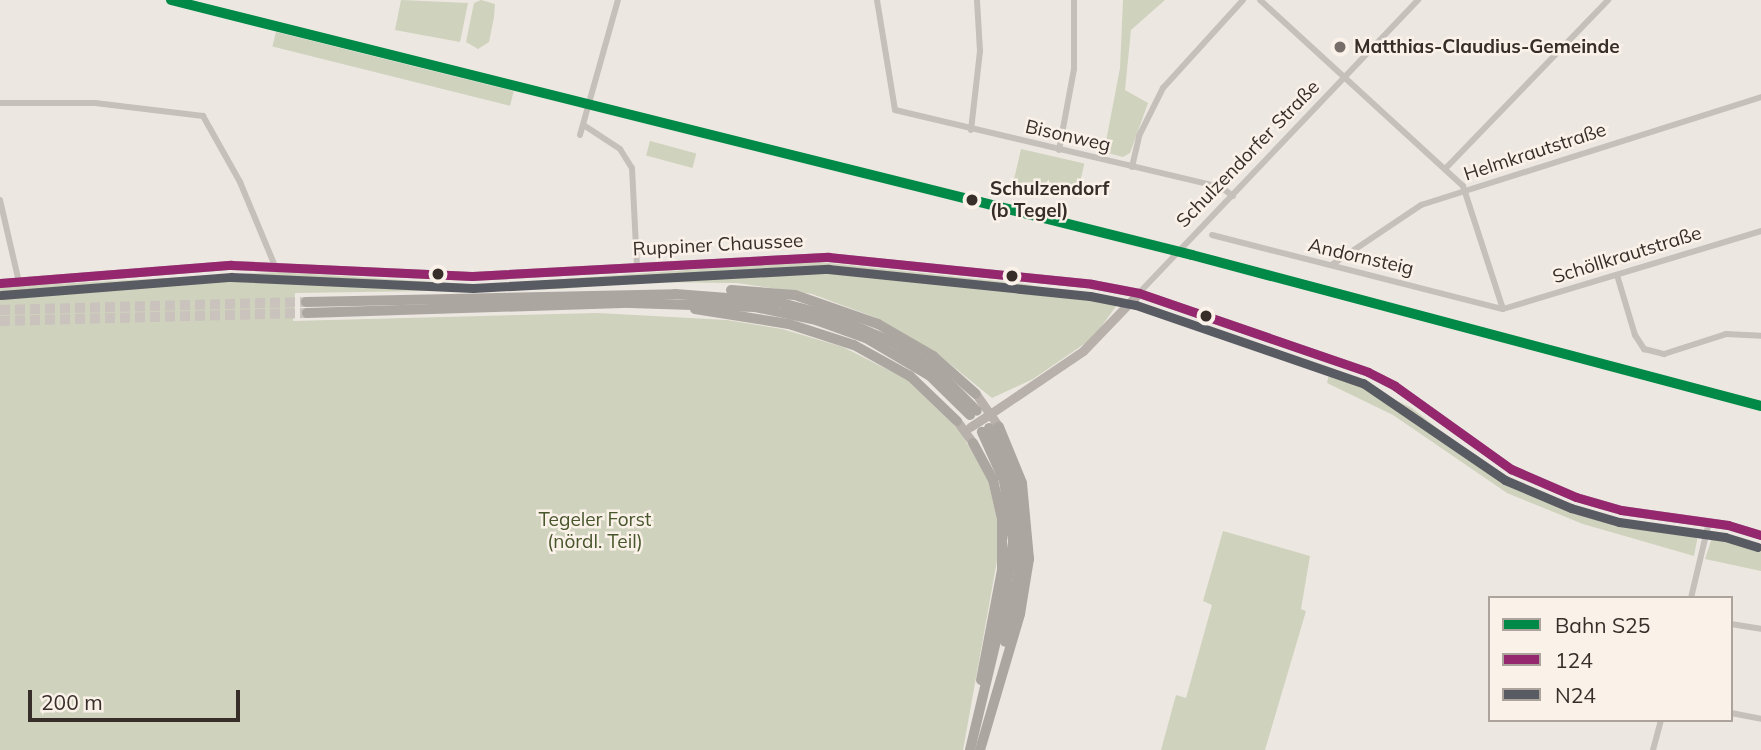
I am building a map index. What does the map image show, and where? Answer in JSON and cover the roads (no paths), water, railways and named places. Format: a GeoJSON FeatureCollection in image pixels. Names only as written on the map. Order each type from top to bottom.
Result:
{"type":"FeatureCollection","features":[{"type":"Feature","properties":{"kind":"highway"},"geometry":{"type":"LineString","coordinates":[[976,394],[941,362],[904,338],[795,295],[680,289],[306,308],[721,303],[816,320],[866,338],[910,362],[977,418]]}},
{"type":"Feature","properties":{"kind":"highway"},"geometry":{"type":"LineString","coordinates":[[580,296],[709,294],[799,307],[858,326],[909,351],[954,386],[977,418]]}},
{"type":"Feature","properties":{"kind":"highway"},"geometry":{"type":"LineString","coordinates":[[630,303],[756,317],[830,335],[898,367],[957,421]]}},
{"type":"Feature","properties":{"kind":"highway"},"geometry":{"type":"LineString","coordinates":[[969,750],[1002,618],[1013,541],[1004,481],[990,429]]}},
{"type":"Feature","properties":{"kind":"highway"},"geometry":{"type":"LineString","coordinates":[[979,750],[1013,609],[1021,543],[1011,477],[990,429]]}},
{"type":"Feature","properties":{"kind":"highway"},"geometry":{"type":"LineString","coordinates":[[969,750],[1002,570],[996,493],[973,443]]}},
{"type":"Feature","properties":{"kind":"street"},"geometry":{"type":"LineString","coordinates":[[580,135],[618,0]]}},
{"type":"Feature","properties":{"kind":"street","name":"Bisonweg"},"geometry":{"type":"LineString","coordinates":[[877,0],[895,110],[1221,187],[1233,196]]}},
{"type":"Feature","properties":{"kind":"street"},"geometry":{"type":"LineString","coordinates":[[971,130],[979,62],[977,0]]}},
{"type":"Feature","properties":{"kind":"street"},"geometry":{"type":"LineString","coordinates":[[1059,150],[1074,66],[1074,0]]}},
{"type":"Feature","properties":{"kind":"street"},"geometry":{"type":"LineString","coordinates":[[1132,167],[1140,135],[1163,88],[1243,0]]}},
{"type":"Feature","properties":{"kind":"street"},"geometry":{"type":"LineString","coordinates":[[1259,0],[1465,190],[1503,309]]}},
{"type":"Feature","properties":{"kind":"street","name":"Schulzendorfer Straße"},"geometry":{"type":"LineString","coordinates":[[977,418],[1083,351],[1418,0]]}},
{"type":"Feature","properties":{"kind":"street"},"geometry":{"type":"LineString","coordinates":[[1445,169],[1608,0]]}},
{"type":"Feature","properties":{"kind":"street","name":"Helmkrautstraße"},"geometry":{"type":"LineString","coordinates":[[1333,264],[1421,205],[1761,97]]}},
{"type":"Feature","properties":{"kind":"street"},"geometry":{"type":"LineString","coordinates":[[0,103],[105,103],[203,116],[240,181],[275,266]]}},
{"type":"Feature","properties":{"kind":"street"},"geometry":{"type":"LineString","coordinates":[[584,126],[620,149],[632,168],[637,267]]}},
{"type":"Feature","properties":{"kind":"street"},"geometry":{"type":"LineString","coordinates":[[0,200],[19,282]]}},
{"type":"Feature","properties":{"kind":"street","name":"Schöllkrautstraße"},"geometry":{"type":"LineString","coordinates":[[1503,309],[1761,231]]}},
{"type":"Feature","properties":{"kind":"street","name":"Andornsteig"},"geometry":{"type":"LineString","coordinates":[[1212,235],[1503,309]]}},
{"type":"Feature","properties":{"kind":"street","name":"Ruppiner Chaussee"},"geometry":{"type":"LineString","coordinates":[[0,284],[217,266],[275,266],[472,276],[828,257],[1092,284],[1139,293],[1384,380],[1511,469],[1559,491],[1621,510],[1709,522],[1761,535]]}},
{"type":"Feature","properties":{"kind":"street"},"geometry":{"type":"LineString","coordinates":[[1617,275],[1635,335],[1644,349],[1664,354],[1726,334],[1761,335]]}},
{"type":"Feature","properties":{"kind":"street"},"geometry":{"type":"LineString","coordinates":[[973,443],[977,418],[976,394]]}},
{"type":"Feature","properties":{"kind":"street"},"geometry":{"type":"LineString","coordinates":[[957,421],[977,418],[990,429]]}},
{"type":"Feature","properties":{"kind":"street"},"geometry":{"type":"LineString","coordinates":[[1691,596],[1709,522]]}},
{"type":"Feature","properties":{"kind":"street"},"geometry":{"type":"LineString","coordinates":[[1733,624],[1761,629]]}},
{"type":"Feature","properties":{"kind":"street"},"geometry":{"type":"LineString","coordinates":[[1733,713],[1761,719]]}},
{"type":"Feature","properties":{"kind":"street"},"geometry":{"type":"LineString","coordinates":[[1653,750],[1660,722]]}},
{"type":"Feature","properties":{"kind":"tunnel"},"geometry":{"type":"LineString","coordinates":[[0,310],[306,302]]}},
{"type":"Feature","properties":{"kind":"tunnel"},"geometry":{"type":"LineString","coordinates":[[0,321],[307,313]]}},
{"type":"Feature","properties":{"kind":"rail line","name":"S25"},"geometry":{"type":"LineString","coordinates":[[171,0],[1192,255],[1761,406]]}},
{"type":"Feature","properties":{"kind":"place","name":"Matthias-Claudius-Gemeinde"},"geometry":{"type":"Point","coordinates":[1340,47]}},
{"type":"Feature","properties":{"kind":"place","name":"Schulzendorf (b Tegel)"},"geometry":{"type":"Point","coordinates":[972,200]}},
{"type":"Feature","properties":{"kind":"park label","name":"Tegeler Forst (nördl. Teil)"},"geometry":{"type":"Point","coordinates":[595,531]}}]}
